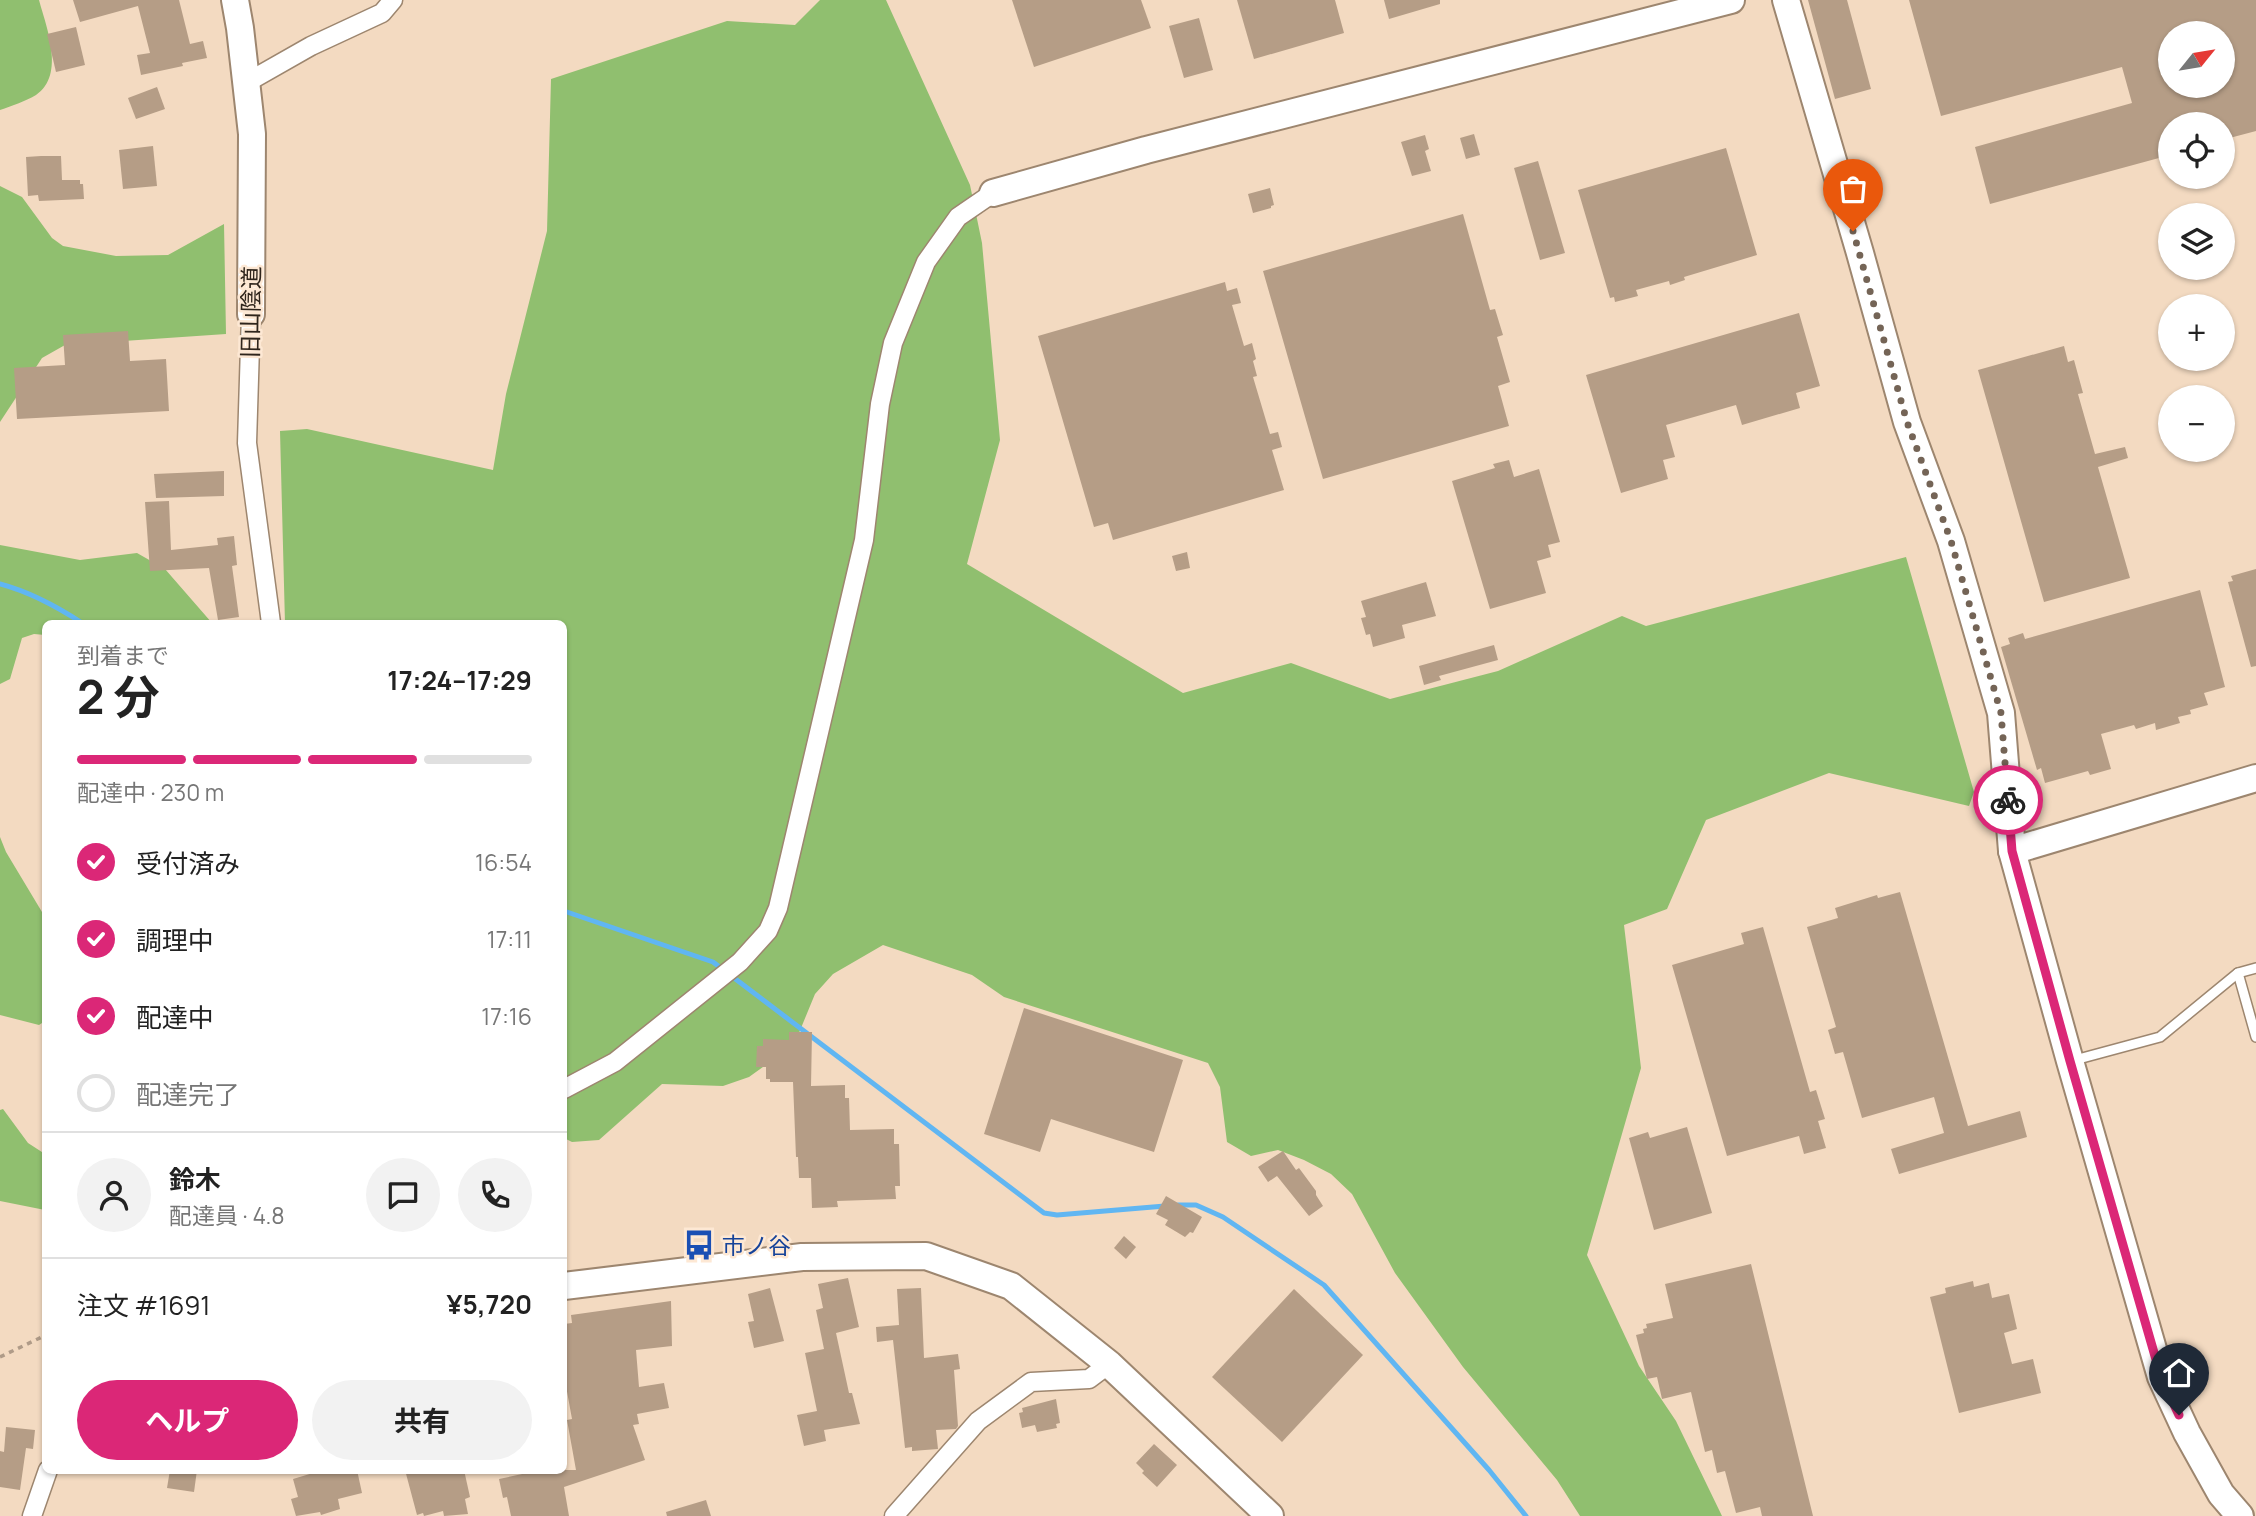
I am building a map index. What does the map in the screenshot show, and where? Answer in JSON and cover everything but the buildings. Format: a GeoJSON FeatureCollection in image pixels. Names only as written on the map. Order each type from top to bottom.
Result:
{"type":"FeatureCollection","features":[{"type":"Feature","properties":{"kind":"street","name":"旧山陰道"},"geometry":{"type":"LineString","coordinates":[[235,0],[252,134],[247,443],[271,620]]}},
{"type":"Feature","properties":{"kind":"street"},"geometry":{"type":"LineString","coordinates":[[246,83],[311,46],[382,13],[393,0]]}},
{"type":"Feature","properties":{"kind":"street"},"geometry":{"type":"LineString","coordinates":[[567,1088],[615,1062],[656,1030],[740,962],[768,931],[778,908],[864,540],[880,404],[893,343],[926,262],[958,217],[993,193],[1146,150],[1731,0]]}},
{"type":"Feature","properties":{"kind":"street"},"geometry":{"type":"LineString","coordinates":[[1786,0],[1907,422],[1951,541],[2001,713],[2012,851],[2161,1377],[2221,1494],[2240,1516]]}},
{"type":"Feature","properties":{"kind":"street"},"geometry":{"type":"LineString","coordinates":[[2012,851],[2256,778]]}},
{"type":"Feature","properties":{"kind":"street"},"geometry":{"type":"LineString","coordinates":[[567,1286],[802,1258],[926,1256],[1011,1286],[1109,1364],[1270,1516]]}},
{"type":"Feature","properties":{"kind":"street"},"geometry":{"type":"LineString","coordinates":[[894,1516],[978,1421],[1031,1382],[1089,1379],[1109,1364]]}},
{"type":"Feature","properties":{"kind":"street"},"geometry":{"type":"LineString","coordinates":[[32,1516],[47,1474]]}},
{"type":"Feature","properties":{"kind":"lane"},"geometry":{"type":"LineString","coordinates":[[2070,1061],[2160,1037],[2238,973],[2256,968]]}},
{"type":"Feature","properties":{"kind":"lane"},"geometry":{"type":"LineString","coordinates":[[2238,973],[2256,1037]]}},
{"type":"Feature","properties":{"kind":"path"},"geometry":{"type":"LineString","coordinates":[[0,1357],[42,1337]]}},
{"type":"Feature","properties":{"kind":"green space"},"geometry":{"type":"Polygon","coordinates":[[[0,0],[39,0],[49,36],[52,63],[45,86],[36,95],[0,110],[0,0]]]}},
{"type":"Feature","properties":{"kind":"green space"},"geometry":{"type":"Polygon","coordinates":[[[820,0],[886,0],[970,185],[982,243],[1000,440],[967,564],[1183,693],[1291,663],[1390,699],[1498,671],[1622,616],[1646,626],[1906,557],[1974,792],[1969,806],[1829,773],[1706,820],[1667,909],[1624,925],[1641,1068],[1587,1255],[1639,1366],[1676,1421],[1722,1516],[1580,1516],[1557,1480],[1463,1367],[1395,1273],[1352,1194],[1331,1174],[1304,1160],[1278,1150],[1251,1156],[1227,1142],[1220,1087],[1208,1063],[1004,997],[972,975],[883,945],[833,974],[815,994],[794,1045],[749,1077],[723,1086],[662,1084],[599,1140],[572,1142],[567,1140],[567,620],[285,620],[280,431],[307,429],[493,470],[506,394],[547,231],[551,79],[727,21],[795,25],[820,0]]]}},
{"type":"Feature","properties":{"kind":"green space"},"geometry":{"type":"Polygon","coordinates":[[[0,186],[22,197],[52,238],[63,246],[116,256],[168,255],[224,224],[226,334],[65,345],[42,358],[0,422],[0,186]]]}},
{"type":"Feature","properties":{"kind":"green space"},"geometry":{"type":"Polygon","coordinates":[[[0,545],[80,560],[137,553],[165,569],[209,620],[42,620],[42,635],[22,638],[10,679],[0,684],[0,545]]]}},
{"type":"Feature","properties":{"kind":"green space"},"geometry":{"type":"Polygon","coordinates":[[[0,837],[42,912],[42,1023],[39,1025],[0,1015],[0,837]]]}},
{"type":"Feature","properties":{"kind":"green space"},"geometry":{"type":"Polygon","coordinates":[[[3,1109],[28,1143],[42,1152],[42,1209],[0,1201],[0,1110],[3,1109]]]}},
{"type":"Feature","properties":{"kind":"waterway"},"geometry":{"type":"LineString","coordinates":[[0,584],[43,600],[77,620]]}},
{"type":"Feature","properties":{"kind":"waterway"},"geometry":{"type":"LineString","coordinates":[[567,912],[713,962],[1044,1213],[1057,1215],[1165,1206]]}},
{"type":"Feature","properties":{"kind":"waterway"},"geometry":{"type":"LineString","coordinates":[[1178,1205],[1196,1205],[1223,1217],[1324,1285],[1489,1470],[1526,1516]]}},
{"type":"Feature","properties":{"kind":"way so far"},"geometry":{"type":"LineString","coordinates":[[1853,231],[1907,422],[1951,541],[2001,713],[2008,800]]}},
{"type":"Feature","properties":{"kind":"place","name":"市ノ谷"},"geometry":{"type":"Point","coordinates":[699,1245]}},
{"type":"Feature","properties":{"kind":"route"},"geometry":{"type":"LineString","coordinates":[[2008,800],[2012,851],[2070,1061],[2161,1377],[2179,1415]]}}]}
